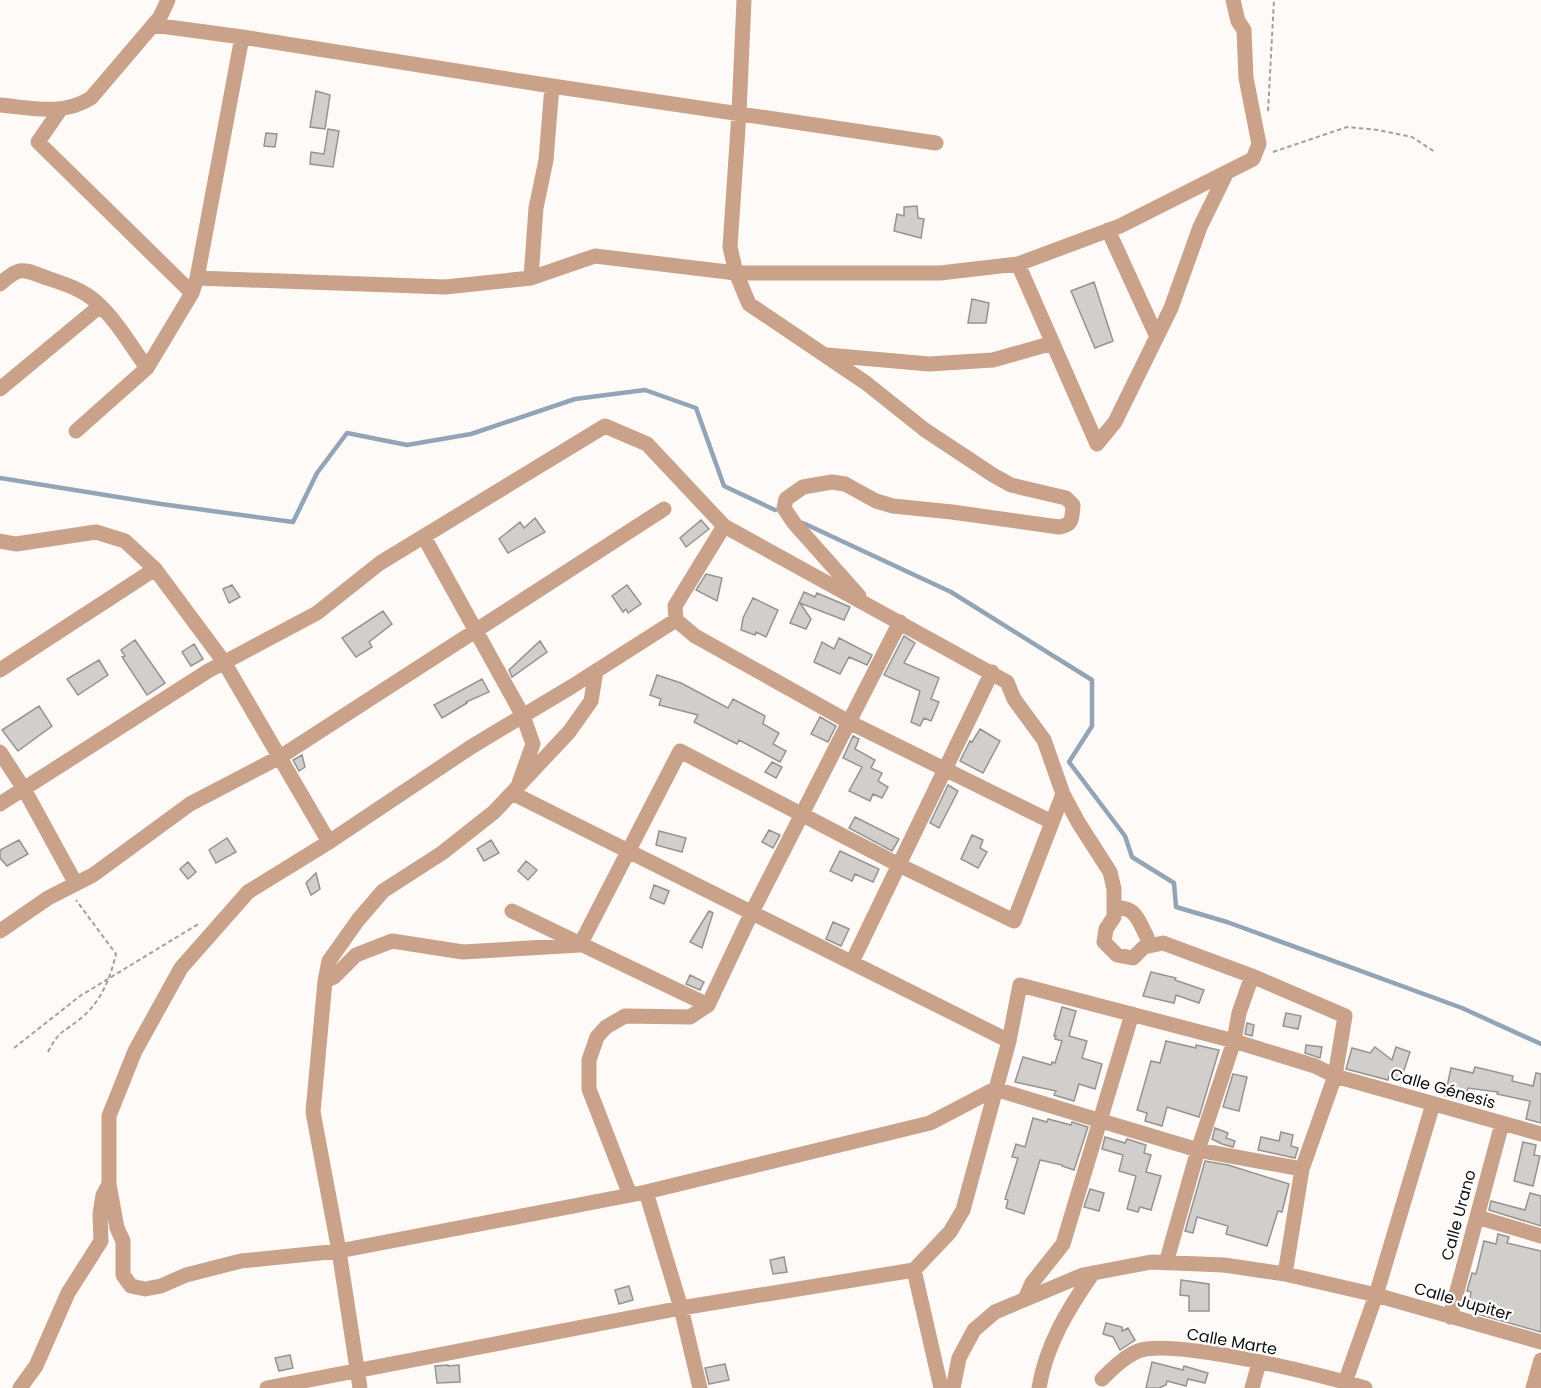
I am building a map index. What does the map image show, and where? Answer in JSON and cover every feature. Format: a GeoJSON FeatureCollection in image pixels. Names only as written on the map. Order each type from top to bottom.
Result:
{"type":"FeatureCollection","features":[{"type":"Feature","properties":{"kind":"street"},"geometry":{"type":"LineString","coordinates":[[0,105],[60,110],[91,98],[160,17],[168,0]]}},
{"type":"Feature","properties":{"kind":"street"},"geometry":{"type":"LineString","coordinates":[[744,0],[730,247],[736,273],[749,304],[866,383],[925,429],[993,475],[1011,485],[1066,498],[1073,505],[1072,521],[1066,526],[1059,527],[893,506],[876,501],[845,484],[823,483],[802,487],[786,499],[784,508],[794,523],[864,603]]}},
{"type":"Feature","properties":{"kind":"street"},"geometry":{"type":"LineString","coordinates":[[60,110],[38,142],[195,285],[445,287],[531,278],[595,256],[736,273],[940,273],[1018,264],[1108,230],[1253,159],[1259,144],[1246,78],[1244,30],[1238,21],[1233,0]]}},
{"type":"Feature","properties":{"kind":"street"},"geometry":{"type":"LineString","coordinates":[[153,25],[936,143]]}},
{"type":"Feature","properties":{"kind":"street"},"geometry":{"type":"LineString","coordinates":[[76,431],[147,368],[195,285],[242,37]]}},
{"type":"Feature","properties":{"kind":"street"},"geometry":{"type":"LineString","coordinates":[[531,278],[536,208],[546,160],[552,86]]}},
{"type":"Feature","properties":{"kind":"street"},"geometry":{"type":"LineString","coordinates":[[1018,264],[1097,444],[1115,422],[1171,308],[1200,227],[1227,172]]}},
{"type":"Feature","properties":{"kind":"street"},"geometry":{"type":"LineString","coordinates":[[1108,230],[1156,337]]}},
{"type":"Feature","properties":{"kind":"street"},"geometry":{"type":"LineString","coordinates":[[0,284],[14,271],[25,270],[87,295],[122,333],[147,368]]}},
{"type":"Feature","properties":{"kind":"street"},"geometry":{"type":"LineString","coordinates":[[0,389],[99,306]]}},
{"type":"Feature","properties":{"kind":"street"},"geometry":{"type":"LineString","coordinates":[[824,355],[929,364],[993,360],[1053,343]]}},
{"type":"Feature","properties":{"kind":"street"},"geometry":{"type":"LineString","coordinates":[[0,804],[224,662],[317,613],[380,563],[606,426],[646,444],[724,526],[1007,682],[1014,699],[1044,740],[1063,794],[1110,872],[1114,889],[1114,917],[1106,929],[1104,942],[1117,955],[1133,958],[1144,947],[1163,944],[1252,976],[1345,1016],[1335,1076],[1302,1169],[1285,1274]]}},
{"type":"Feature","properties":{"kind":"street"},"geometry":{"type":"LineString","coordinates":[[0,931],[48,898],[93,874],[190,804],[280,757],[664,509]]}},
{"type":"Feature","properties":{"kind":"street"},"geometry":{"type":"LineString","coordinates":[[724,526],[675,606],[676,620],[695,636],[849,722],[1052,822]]}},
{"type":"Feature","properties":{"kind":"street"},"geometry":{"type":"LineString","coordinates":[[0,541],[16,544],[96,532],[125,541],[155,569],[224,662],[329,842]]}},
{"type":"Feature","properties":{"kind":"street"},"geometry":{"type":"LineString","coordinates":[[424,537],[523,716],[533,744],[514,791]]}},
{"type":"Feature","properties":{"kind":"street"},"geometry":{"type":"LineString","coordinates":[[0,670],[155,569]]}},
{"type":"Feature","properties":{"kind":"street"},"geometry":{"type":"LineString","coordinates":[[676,620],[596,672],[471,747],[329,842],[248,892],[181,968],[135,1051],[109,1116],[109,1185],[117,1228],[123,1241],[123,1275],[131,1286],[145,1289],[161,1286],[186,1275],[241,1261],[339,1251],[638,1194],[930,1123],[995,1089],[1198,1150],[1302,1169]]}},
{"type":"Feature","properties":{"kind":"street"},"geometry":{"type":"LineString","coordinates":[[700,1388],[681,1308],[638,1194],[589,1089],[589,1060],[597,1037],[606,1027],[626,1016],[690,1017],[708,1005],[752,912],[900,622]]}},
{"type":"Feature","properties":{"kind":"street"},"geometry":{"type":"LineString","coordinates":[[360,1388],[339,1251],[313,1112],[325,981],[329,961],[358,920],[383,891],[442,853],[494,812],[569,732],[591,701],[596,672]]}},
{"type":"Feature","properties":{"kind":"street"},"geometry":{"type":"LineString","coordinates":[[852,962],[992,672]]}},
{"type":"Feature","properties":{"kind":"street"},"geometry":{"type":"LineString","coordinates":[[580,945],[680,751],[899,865],[1014,921],[1063,794]]}},
{"type":"Feature","properties":{"kind":"street"},"geometry":{"type":"LineString","coordinates":[[0,753],[24,789],[72,886]]}},
{"type":"Feature","properties":{"kind":"street"},"geometry":{"type":"LineString","coordinates":[[267,1388],[681,1308],[914,1270],[950,1232],[963,1210],[1009,1041],[514,791]]}},
{"type":"Feature","properties":{"kind":"street"},"geometry":{"type":"LineString","coordinates":[[1114,908],[1124,907],[1135,913],[1147,937]]}},
{"type":"Feature","properties":{"kind":"street"},"geometry":{"type":"LineString","coordinates":[[512,911],[708,1005]]}},
{"type":"Feature","properties":{"kind":"street"},"geometry":{"type":"LineString","coordinates":[[325,981],[334,977],[356,955],[392,941],[463,952],[580,945]]}},
{"type":"Feature","properties":{"kind":"street"},"geometry":{"type":"LineString","coordinates":[[1166,1263],[1198,1150],[1234,1041],[1239,1013],[1252,976]]}},
{"type":"Feature","properties":{"kind":"street","name":"Calle Génesis"},"geometry":{"type":"LineString","coordinates":[[1009,1041],[1020,985],[1234,1041],[1315,1066],[1335,1076],[1541,1134]]}},
{"type":"Feature","properties":{"kind":"street"},"geometry":{"type":"LineString","coordinates":[[1025,1299],[1032,1283],[1063,1244],[1131,1014]]}},
{"type":"Feature","properties":{"kind":"street"},"geometry":{"type":"LineString","coordinates":[[1344,1385],[1376,1295],[1433,1104]]}},
{"type":"Feature","properties":{"kind":"street","name":"Calle Urano"},"geometry":{"type":"LineString","coordinates":[[1450,1317],[1503,1124]]}},
{"type":"Feature","properties":{"kind":"street"},"geometry":{"type":"LineString","coordinates":[[20,1388],[36,1366],[69,1293],[101,1241],[100,1214],[103,1195],[109,1185]]}},
{"type":"Feature","properties":{"kind":"street"},"geometry":{"type":"LineString","coordinates":[[1477,1217],[1541,1236]]}},
{"type":"Feature","properties":{"kind":"street","name":"Calle Jupiter"},"geometry":{"type":"LineString","coordinates":[[953,1388],[958,1358],[974,1330],[995,1312],[1083,1275],[1151,1262],[1224,1265],[1285,1274],[1376,1295],[1541,1342]]}},
{"type":"Feature","properties":{"kind":"street"},"geometry":{"type":"LineString","coordinates":[[914,1270],[941,1388]]}},
{"type":"Feature","properties":{"kind":"street"},"geometry":{"type":"LineString","coordinates":[[1039,1388],[1052,1342],[1070,1305],[1093,1274]]}},
{"type":"Feature","properties":{"kind":"street","name":"Calle Marte"},"geometry":{"type":"LineString","coordinates":[[1102,1379],[1116,1365],[1139,1351],[1165,1348],[1258,1363],[1344,1385],[1365,1388]]}},
{"type":"Feature","properties":{"kind":"street"},"geometry":{"type":"LineString","coordinates":[[1533,1388],[1541,1360]]}},
{"type":"Feature","properties":{"kind":"street"},"geometry":{"type":"LineString","coordinates":[[1252,1388],[1258,1363]]}},
{"type":"Feature","properties":{"kind":"path"},"geometry":{"type":"LineString","coordinates":[[1268,117],[1274,0]]}},
{"type":"Feature","properties":{"kind":"path"},"geometry":{"type":"LineString","coordinates":[[1253,159],[1347,126],[1412,137],[1435,152]]}},
{"type":"Feature","properties":{"kind":"path"},"geometry":{"type":"LineString","coordinates":[[48,1052],[56,1036],[82,1018],[104,992],[116,954],[72,886]]}},
{"type":"Feature","properties":{"kind":"path"},"geometry":{"type":"LineString","coordinates":[[14,1048],[80,996],[111,975],[206,920]]}},
{"type":"Feature","properties":{"kind":"building"},"geometry":{"type":"Polygon","coordinates":[[[316,91],[330,95],[325,129],[310,127],[316,91]]]}},
{"type":"Feature","properties":{"kind":"building"},"geometry":{"type":"Polygon","coordinates":[[[328,129],[339,131],[333,167],[310,164],[311,152],[324,154],[328,129]]]}},
{"type":"Feature","properties":{"kind":"building"},"geometry":{"type":"Polygon","coordinates":[[[266,133],[277,134],[275,147],[264,146],[266,133]]]}},
{"type":"Feature","properties":{"kind":"building"},"geometry":{"type":"Polygon","coordinates":[[[917,206],[918,218],[924,219],[921,238],[894,231],[897,214],[904,216],[904,207],[917,206]]]}},
{"type":"Feature","properties":{"kind":"building"},"geometry":{"type":"Polygon","coordinates":[[[1094,282],[1113,341],[1095,348],[1071,291],[1094,282]]]}},
{"type":"Feature","properties":{"kind":"building"},"geometry":{"type":"Polygon","coordinates":[[[972,299],[989,303],[986,323],[968,323],[972,299]]]}},
{"type":"Feature","properties":{"kind":"building"},"geometry":{"type":"Polygon","coordinates":[[[535,518],[545,532],[508,553],[499,539],[520,522],[524,528],[535,518]]]}},
{"type":"Feature","properties":{"kind":"building"},"geometry":{"type":"Polygon","coordinates":[[[701,520],[709,529],[686,547],[680,538],[701,520]]]}},
{"type":"Feature","properties":{"kind":"building"},"geometry":{"type":"Polygon","coordinates":[[[706,574],[722,578],[717,601],[696,590],[706,574]]]}},
{"type":"Feature","properties":{"kind":"building"},"geometry":{"type":"Polygon","coordinates":[[[232,585],[240,597],[229,603],[223,589],[232,585]]]}},
{"type":"Feature","properties":{"kind":"building"},"geometry":{"type":"Polygon","coordinates":[[[627,585],[641,604],[628,613],[626,609],[623,612],[612,596],[627,585]]]}},
{"type":"Feature","properties":{"kind":"building"},"geometry":{"type":"Polygon","coordinates":[[[804,592],[815,597],[817,593],[850,607],[844,620],[800,603],[811,619],[806,629],[790,623],[804,592]]]}},
{"type":"Feature","properties":{"kind":"building"},"geometry":{"type":"Polygon","coordinates":[[[753,598],[778,610],[766,637],[756,632],[755,635],[741,630],[743,618],[753,598]]]}},
{"type":"Feature","properties":{"kind":"building"},"geometry":{"type":"Polygon","coordinates":[[[383,611],[392,624],[369,642],[372,647],[356,657],[342,638],[383,611]]]}},
{"type":"Feature","properties":{"kind":"building"},"geometry":{"type":"Polygon","coordinates":[[[904,636],[915,643],[904,663],[939,678],[931,699],[939,702],[931,721],[924,718],[920,726],[911,722],[920,691],[884,675],[904,636]]]}},
{"type":"Feature","properties":{"kind":"building"},"geometry":{"type":"Polygon","coordinates":[[[839,638],[872,655],[867,665],[849,657],[840,674],[814,662],[822,642],[834,649],[839,638]]]}},
{"type":"Feature","properties":{"kind":"building"},"geometry":{"type":"Polygon","coordinates":[[[135,640],[165,683],[147,695],[122,657],[125,656],[121,650],[135,640]]]}},
{"type":"Feature","properties":{"kind":"building"},"geometry":{"type":"Polygon","coordinates":[[[540,641],[547,652],[512,677],[509,670],[540,641]]]}},
{"type":"Feature","properties":{"kind":"building"},"geometry":{"type":"Polygon","coordinates":[[[194,644],[203,659],[191,666],[182,652],[194,644]]]}},
{"type":"Feature","properties":{"kind":"building"},"geometry":{"type":"Polygon","coordinates":[[[99,660],[108,675],[78,695],[67,679],[99,660]]]}},
{"type":"Feature","properties":{"kind":"building"},"geometry":{"type":"Polygon","coordinates":[[[657,675],[681,683],[728,708],[733,699],[765,716],[763,724],[779,733],[773,744],[786,751],[780,762],[739,740],[737,744],[694,722],[698,715],[659,705],[661,699],[650,695],[657,675]]]}},
{"type":"Feature","properties":{"kind":"building"},"geometry":{"type":"Polygon","coordinates":[[[482,679],[489,692],[466,702],[442,718],[434,705],[482,679]]]}},
{"type":"Feature","properties":{"kind":"building"},"geometry":{"type":"Polygon","coordinates":[[[39,706],[52,726],[18,751],[2,730],[39,706]]]}},
{"type":"Feature","properties":{"kind":"building"},"geometry":{"type":"Polygon","coordinates":[[[820,717],[836,726],[828,742],[811,734],[820,717]]]}},
{"type":"Feature","properties":{"kind":"building"},"geometry":{"type":"Polygon","coordinates":[[[980,729],[1000,741],[983,773],[960,761],[970,741],[972,742],[980,729]]]}},
{"type":"Feature","properties":{"kind":"building"},"geometry":{"type":"Polygon","coordinates":[[[853,736],[859,739],[855,749],[875,760],[871,768],[882,773],[878,781],[888,787],[882,798],[873,794],[870,801],[849,791],[862,767],[843,758],[853,736]]]}},
{"type":"Feature","properties":{"kind":"building"},"geometry":{"type":"Polygon","coordinates":[[[302,755],[305,767],[299,771],[293,760],[302,755]]]}},
{"type":"Feature","properties":{"kind":"building"},"geometry":{"type":"Polygon","coordinates":[[[772,762],[782,767],[776,778],[765,772],[772,762]]]}},
{"type":"Feature","properties":{"kind":"building"},"geometry":{"type":"Polygon","coordinates":[[[948,785],[958,791],[939,828],[930,823],[948,785]]]}},
{"type":"Feature","properties":{"kind":"building"},"geometry":{"type":"Polygon","coordinates":[[[855,817],[899,839],[892,851],[849,828],[855,817]]]}},
{"type":"Feature","properties":{"kind":"building"},"geometry":{"type":"Polygon","coordinates":[[[769,830],[780,835],[773,848],[762,842],[769,830]]]}},
{"type":"Feature","properties":{"kind":"building"},"geometry":{"type":"Polygon","coordinates":[[[659,831],[686,838],[682,852],[656,845],[659,831]]]}},
{"type":"Feature","properties":{"kind":"building"},"geometry":{"type":"Polygon","coordinates":[[[972,835],[983,840],[980,848],[987,852],[978,868],[961,859],[972,835]]]}},
{"type":"Feature","properties":{"kind":"building"},"geometry":{"type":"Polygon","coordinates":[[[227,838],[236,852],[216,863],[209,850],[227,838]]]}},
{"type":"Feature","properties":{"kind":"building"},"geometry":{"type":"Polygon","coordinates":[[[19,840],[28,854],[7,866],[0,858],[0,850],[19,840]]]}},
{"type":"Feature","properties":{"kind":"building"},"geometry":{"type":"Polygon","coordinates":[[[491,840],[499,853],[484,861],[477,849],[491,840]]]}},
{"type":"Feature","properties":{"kind":"building"},"geometry":{"type":"Polygon","coordinates":[[[840,851],[879,869],[873,882],[855,874],[852,881],[830,871],[840,851]]]}},
{"type":"Feature","properties":{"kind":"building"},"geometry":{"type":"Polygon","coordinates":[[[526,861],[537,870],[528,880],[518,871],[526,861]]]}},
{"type":"Feature","properties":{"kind":"building"},"geometry":{"type":"Polygon","coordinates":[[[188,862],[196,872],[188,879],[180,869],[188,862]]]}},
{"type":"Feature","properties":{"kind":"building"},"geometry":{"type":"Polygon","coordinates":[[[316,873],[320,889],[311,895],[306,883],[316,873]]]}},
{"type":"Feature","properties":{"kind":"building"},"geometry":{"type":"Polygon","coordinates":[[[654,885],[669,891],[664,904],[650,898],[654,885]]]}},
{"type":"Feature","properties":{"kind":"building"},"geometry":{"type":"Polygon","coordinates":[[[709,911],[713,913],[702,948],[690,942],[709,911]]]}},
{"type":"Feature","properties":{"kind":"building"},"geometry":{"type":"Polygon","coordinates":[[[833,922],[849,929],[841,946],[826,939],[833,922]]]}},
{"type":"Feature","properties":{"kind":"building"},"geometry":{"type":"Polygon","coordinates":[[[1151,972],[1176,978],[1175,980],[1204,990],[1199,1003],[1176,995],[1174,1003],[1143,996],[1151,972]]]}},
{"type":"Feature","properties":{"kind":"building"},"geometry":{"type":"Polygon","coordinates":[[[690,975],[704,982],[700,990],[686,984],[690,975]]]}},
{"type":"Feature","properties":{"kind":"building"},"geometry":{"type":"Polygon","coordinates":[[[1062,1007],[1076,1011],[1069,1036],[1087,1041],[1082,1058],[1102,1064],[1095,1089],[1079,1084],[1074,1101],[1054,1095],[1056,1091],[1015,1082],[1023,1057],[1051,1065],[1052,1062],[1055,1063],[1062,1041],[1055,1039],[1056,1036],[1054,1036],[1062,1007]]]}},
{"type":"Feature","properties":{"kind":"building"},"geometry":{"type":"Polygon","coordinates":[[[1286,1013],[1301,1016],[1298,1029],[1283,1026],[1286,1013]]]}},
{"type":"Feature","properties":{"kind":"building"},"geometry":{"type":"Polygon","coordinates":[[[1247,1023],[1254,1025],[1252,1036],[1245,1034],[1247,1023]]]}},
{"type":"Feature","properties":{"kind":"building"},"geometry":{"type":"Polygon","coordinates":[[[1166,1041],[1196,1048],[1196,1045],[1219,1050],[1199,1117],[1167,1107],[1162,1126],[1145,1121],[1147,1113],[1137,1110],[1151,1061],[1160,1063],[1166,1041]]]}},
{"type":"Feature","properties":{"kind":"building"},"geometry":{"type":"Polygon","coordinates":[[[1306,1045],[1322,1047],[1320,1058],[1305,1053],[1306,1045]]]}},
{"type":"Feature","properties":{"kind":"building"},"geometry":{"type":"Polygon","coordinates":[[[1375,1047],[1392,1060],[1396,1047],[1410,1052],[1401,1079],[1389,1076],[1388,1080],[1346,1069],[1352,1048],[1370,1053],[1375,1047]]]}},
{"type":"Feature","properties":{"kind":"building"},"geometry":{"type":"Polygon","coordinates":[[[1475,1067],[1513,1076],[1512,1081],[1533,1086],[1536,1073],[1541,1074],[1541,1123],[1526,1119],[1530,1101],[1497,1094],[1498,1092],[1468,1088],[1465,1101],[1445,1096],[1451,1068],[1473,1073],[1475,1067]]]}},
{"type":"Feature","properties":{"kind":"building"},"geometry":{"type":"Polygon","coordinates":[[[1233,1074],[1247,1077],[1239,1111],[1223,1107],[1233,1074]]]}},
{"type":"Feature","properties":{"kind":"building"},"geometry":{"type":"Polygon","coordinates":[[[1033,1118],[1071,1125],[1072,1122],[1088,1127],[1074,1170],[1040,1160],[1024,1214],[1006,1208],[1008,1200],[1005,1199],[1018,1158],[1012,1157],[1016,1144],[1025,1147],[1033,1118]]]}},
{"type":"Feature","properties":{"kind":"building"},"geometry":{"type":"Polygon","coordinates":[[[1215,1128],[1228,1133],[1226,1138],[1235,1141],[1233,1147],[1212,1139],[1215,1128]]]}},
{"type":"Feature","properties":{"kind":"building"},"geometry":{"type":"Polygon","coordinates":[[[1281,1132],[1293,1135],[1291,1146],[1298,1148],[1295,1158],[1258,1150],[1261,1137],[1279,1141],[1281,1132]]]}},
{"type":"Feature","properties":{"kind":"building"},"geometry":{"type":"Polygon","coordinates":[[[1105,1137],[1125,1143],[1127,1139],[1146,1145],[1144,1153],[1151,1155],[1146,1172],[1161,1176],[1151,1210],[1140,1207],[1138,1212],[1127,1209],[1136,1176],[1119,1171],[1123,1155],[1102,1149],[1105,1137]]]}},
{"type":"Feature","properties":{"kind":"building"},"geometry":{"type":"Polygon","coordinates":[[[1523,1142],[1536,1145],[1534,1155],[1540,1156],[1533,1186],[1514,1181],[1523,1142]]]}},
{"type":"Feature","properties":{"kind":"building"},"geometry":{"type":"Polygon","coordinates":[[[1205,1161],[1228,1165],[1289,1184],[1282,1212],[1278,1211],[1267,1246],[1226,1234],[1228,1226],[1197,1217],[1193,1233],[1185,1231],[1205,1161]]]}},
{"type":"Feature","properties":{"kind":"building"},"geometry":{"type":"Polygon","coordinates":[[[1090,1189],[1104,1193],[1099,1211],[1084,1207],[1090,1189]]]}},
{"type":"Feature","properties":{"kind":"building"},"geometry":{"type":"Polygon","coordinates":[[[1530,1193],[1541,1196],[1541,1226],[1489,1210],[1491,1201],[1525,1210],[1530,1193]]]}},
{"type":"Feature","properties":{"kind":"building"},"geometry":{"type":"Polygon","coordinates":[[[1498,1234],[1509,1237],[1507,1243],[1541,1251],[1541,1332],[1477,1314],[1478,1307],[1469,1305],[1471,1292],[1467,1291],[1472,1273],[1476,1274],[1484,1241],[1496,1244],[1498,1234]]]}},
{"type":"Feature","properties":{"kind":"building"},"geometry":{"type":"Polygon","coordinates":[[[784,1257],[787,1272],[773,1274],[770,1260],[784,1257]]]}},
{"type":"Feature","properties":{"kind":"building"},"geometry":{"type":"Polygon","coordinates":[[[1181,1280],[1209,1284],[1209,1311],[1189,1311],[1189,1296],[1180,1295],[1181,1280]]]}},
{"type":"Feature","properties":{"kind":"building"},"geometry":{"type":"Polygon","coordinates":[[[629,1286],[633,1300],[619,1304],[615,1290],[629,1286]]]}},
{"type":"Feature","properties":{"kind":"building"},"geometry":{"type":"Polygon","coordinates":[[[1106,1323],[1122,1327],[1122,1331],[1128,1328],[1135,1340],[1120,1350],[1113,1337],[1103,1334],[1106,1323]]]}},
{"type":"Feature","properties":{"kind":"building"},"geometry":{"type":"Polygon","coordinates":[[[290,1355],[293,1368],[279,1371],[275,1358],[290,1355]]]}},
{"type":"Feature","properties":{"kind":"building"},"geometry":{"type":"Polygon","coordinates":[[[1152,1362],[1183,1370],[1184,1366],[1208,1373],[1205,1383],[1188,1379],[1186,1386],[1167,1381],[1166,1385],[1159,1388],[1146,1388],[1152,1362]]]}},
{"type":"Feature","properties":{"kind":"building"},"geometry":{"type":"Polygon","coordinates":[[[725,1364],[729,1380],[709,1384],[705,1368],[725,1364]]]}},
{"type":"Feature","properties":{"kind":"building"},"geometry":{"type":"Polygon","coordinates":[[[459,1365],[460,1382],[437,1383],[435,1366],[459,1365]]]}},
{"type":"Feature","properties":{"kind":"waterway"},"geometry":{"type":"LineString","coordinates":[[0,478],[161,504],[293,522],[317,473],[347,433],[407,445],[471,434],[575,399],[645,390],[696,408],[724,486],[775,510]]}},
{"type":"Feature","properties":{"kind":"waterway"},"geometry":{"type":"LineString","coordinates":[[803,523],[951,592],[1092,680],[1092,726],[1069,762],[1125,836],[1132,857],[1174,883],[1176,907],[1227,922],[1462,1008],[1541,1044]]}}]}
